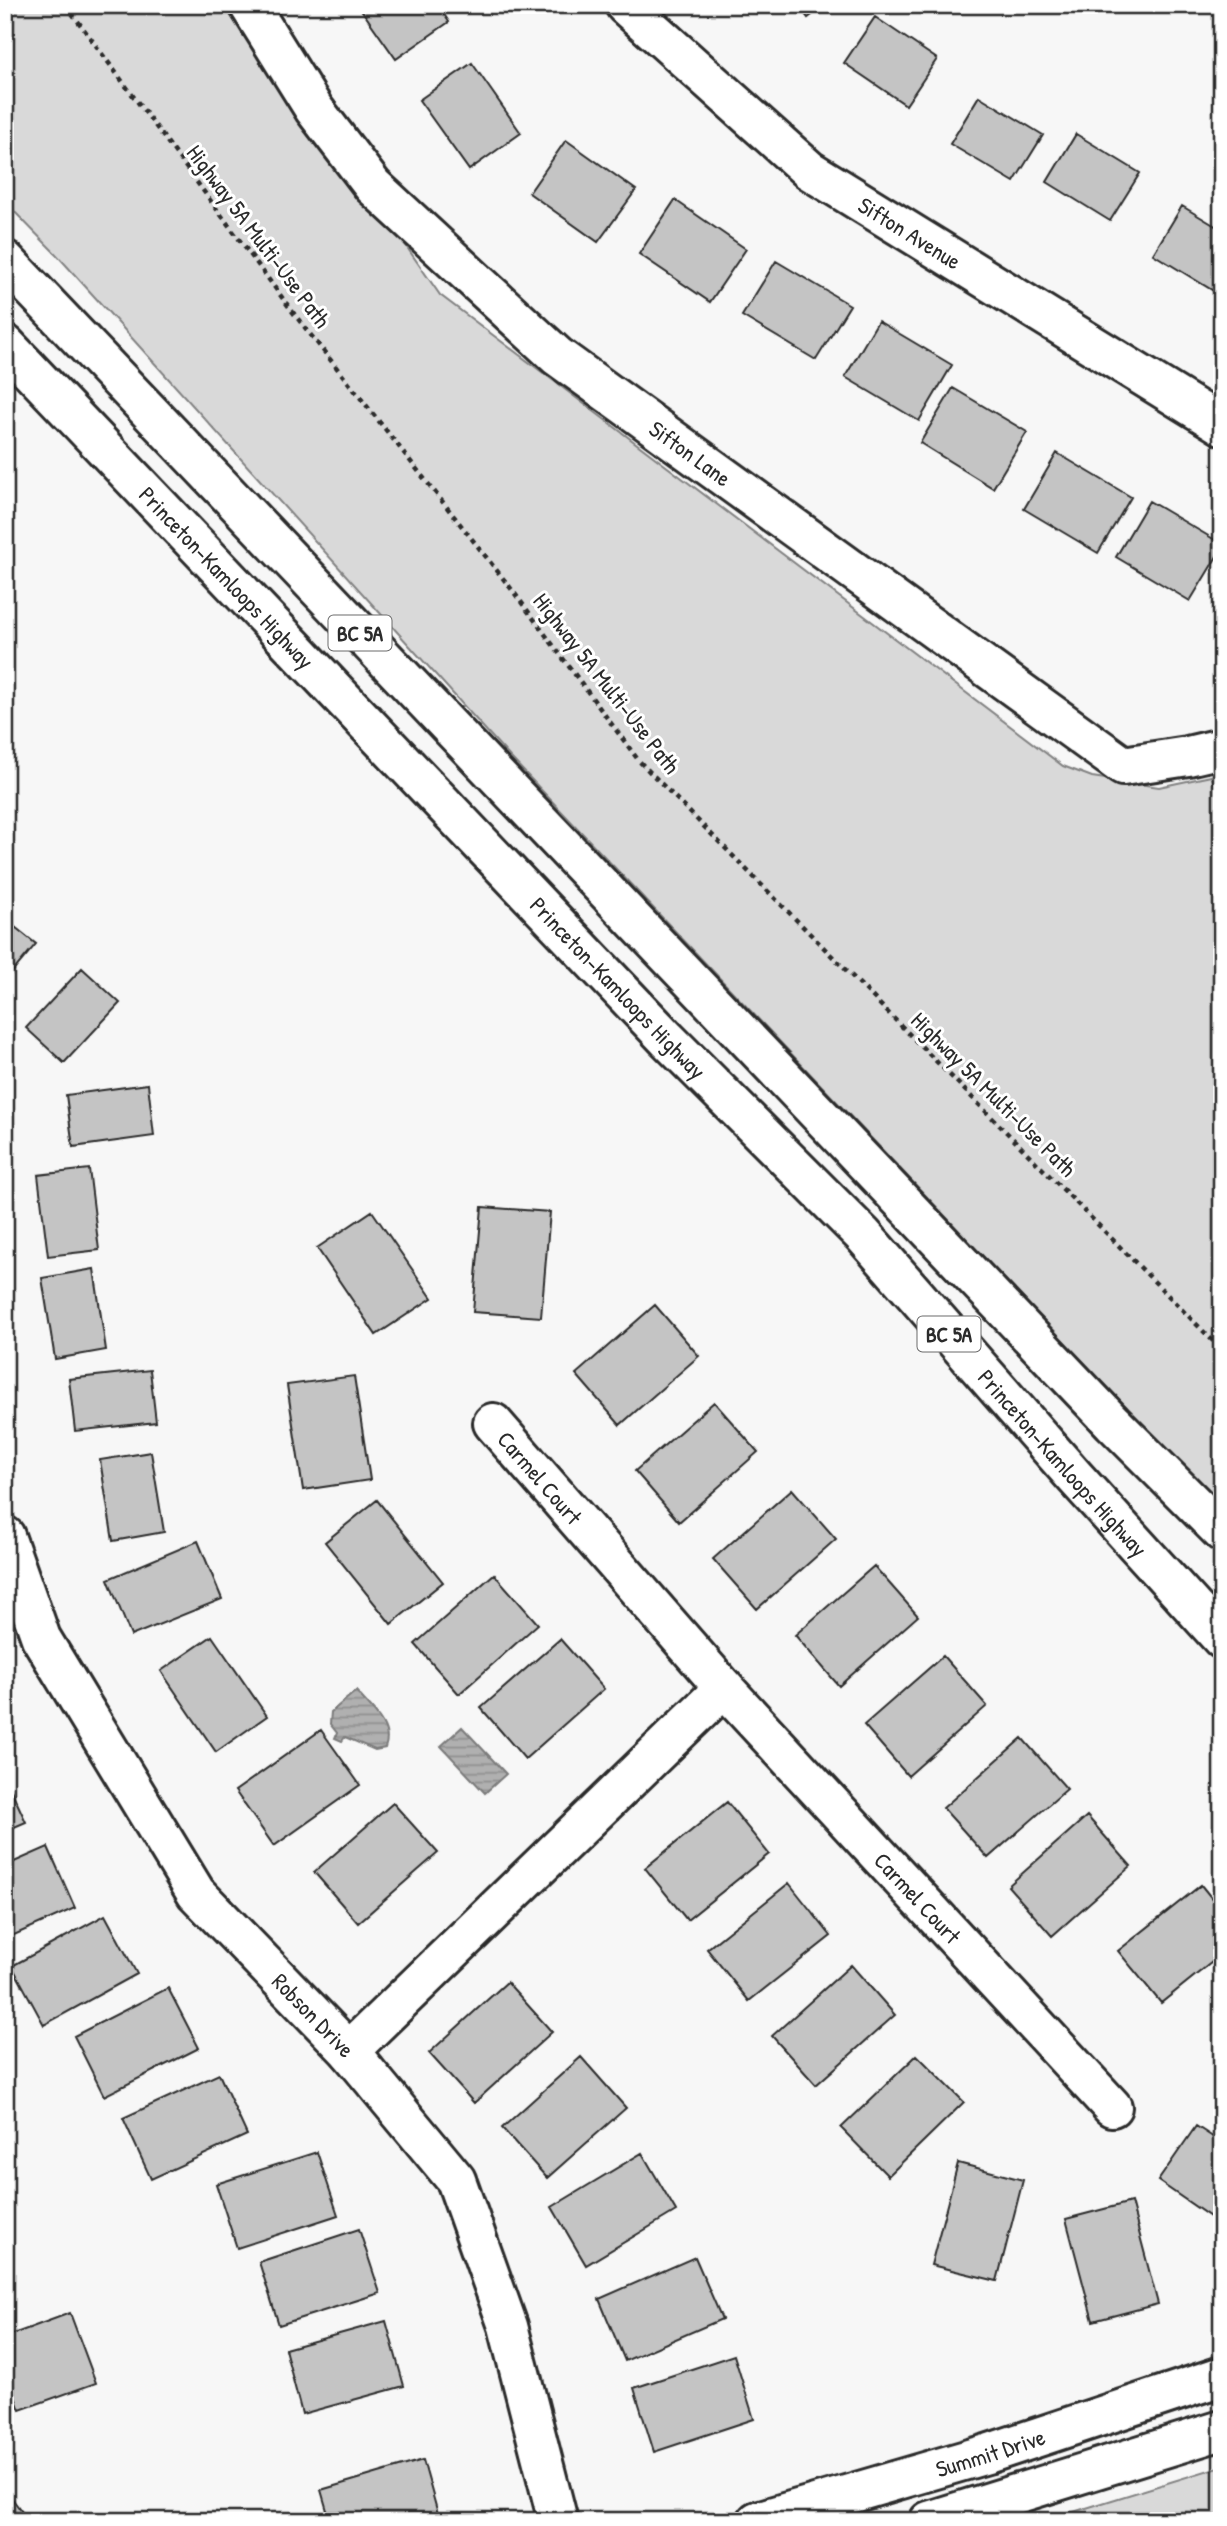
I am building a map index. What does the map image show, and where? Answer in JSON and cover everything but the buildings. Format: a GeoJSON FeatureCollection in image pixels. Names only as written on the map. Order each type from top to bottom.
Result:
{"type":"FeatureCollection","features":[{"type":"Feature","properties":{"kind":"street","name":"Sifton Lane"},"geometry":{"type":"LineString","coordinates":[[249,5],[314,109],[373,186],[557,356],[1123,766],[1222,748]]}},
{"type":"Feature","properties":{"kind":"street","name":"Sifton Avenue"},"geometry":{"type":"LineString","coordinates":[[625,5],[809,170],[1222,425]]}},
{"type":"Feature","properties":{"kind":"street","name":"BC 5A"},"geometry":{"type":"LineString","coordinates":[[5,260],[1113,1423],[1222,1532]]}},
{"type":"Feature","properties":{"kind":"street","name":"Princeton-Kamloops Highway"},"geometry":{"type":"LineString","coordinates":[[5,344],[667,1039],[863,1235],[1074,1476],[1222,1639]]}},
{"type":"Feature","properties":{"kind":"street","name":"Carmel Court"},"geometry":{"type":"LineString","coordinates":[[494,1423],[724,1688],[1112,2107]]}},
{"type":"Feature","properties":{"kind":"street","name":"Robson Drive"},"geometry":{"type":"LineString","coordinates":[[5,1536],[41,1638],[196,1893],[349,2051],[456,2180],[508,2326],[558,2521]]}},
{"type":"Feature","properties":{"kind":"street"},"geometry":{"type":"LineString","coordinates":[[349,2051],[724,1688]]}},
{"type":"Feature","properties":{"kind":"street","name":"Summit Drive"},"geometry":{"type":"LineString","coordinates":[[757,2521],[987,2454],[1222,2376]]}},
{"type":"Feature","properties":{"kind":"street"},"geometry":{"type":"LineString","coordinates":[[929,2521],[1222,2430]]}},
{"type":"Feature","properties":{"kind":"path","name":"Highway 5A Multi-Use Path"},"geometry":{"type":"LineString","coordinates":[[66,5],[295,315],[513,591],[639,761],[1222,1350]]}},
{"type":"Feature","properties":{"kind":"shaded area"},"geometry":{"type":"Polygon","coordinates":[[[5,5],[239,5],[440,295],[1063,766],[1092,777],[1159,787],[1211,776],[1222,798],[1222,1508],[510,757],[56,254],[5,202],[5,5]]]}},
{"type":"Feature","properties":{"kind":"shaded area"},"geometry":{"type":"Polygon","coordinates":[[[356,1691],[383,1725],[387,1740],[385,1748],[375,1750],[345,1737],[342,1741],[335,1738],[337,1733],[330,1724],[331,1712],[356,1691]]]}},
{"type":"Feature","properties":{"kind":"shaded area"},"geometry":{"type":"Polygon","coordinates":[[[462,1727],[506,1774],[485,1793],[441,1746],[462,1727]]]}},
{"type":"Feature","properties":{"kind":"shaded area"},"geometry":{"type":"Polygon","coordinates":[[[1222,2466],[1222,2521],[1044,2521],[1222,2466]]]}}]}
